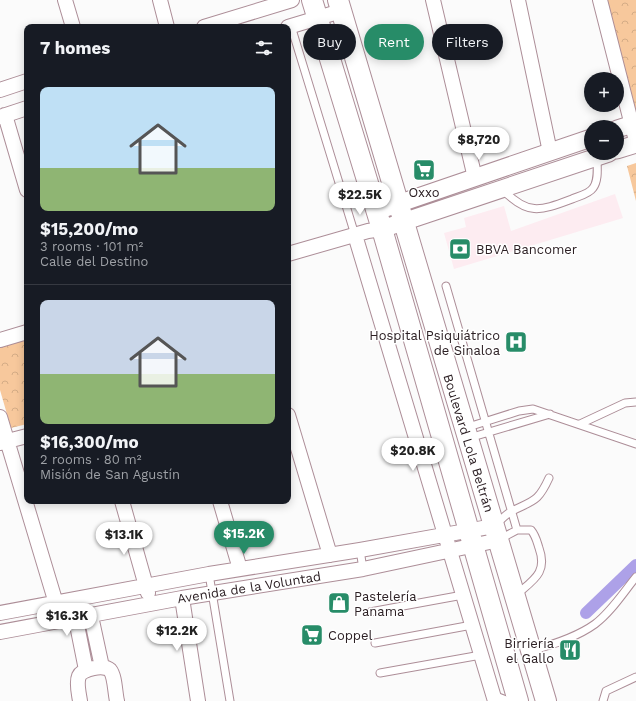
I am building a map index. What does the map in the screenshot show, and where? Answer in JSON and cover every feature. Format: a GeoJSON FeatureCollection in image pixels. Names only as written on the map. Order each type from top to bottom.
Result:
{"type":"FeatureCollection","features":[{"type":"Feature","properties":{"kind":"main road","name":"Boulevard Lola Beltrán"},"geometry":{"type":"LineString","coordinates":[[339,5],[546,701]]}},
{"type":"Feature","properties":{"kind":"main road","name":"Boulevard Lola Beltrán"},"geometry":{"type":"LineString","coordinates":[[315,9],[370,227],[471,538],[518,701]]}},
{"type":"Feature","properties":{"kind":"street"},"geometry":{"type":"LineString","coordinates":[[65,0],[72,24]]}},
{"type":"Feature","properties":{"kind":"street"},"geometry":{"type":"LineString","coordinates":[[160,0],[166,24]]}},
{"type":"Feature","properties":{"kind":"street"},"geometry":{"type":"LineString","coordinates":[[433,0],[475,178]]}},
{"type":"Feature","properties":{"kind":"street"},"geometry":{"type":"LineString","coordinates":[[518,0],[550,152]]}},
{"type":"Feature","properties":{"kind":"street"},"geometry":{"type":"LineString","coordinates":[[600,0],[628,125],[636,142],[624,147]]}},
{"type":"Feature","properties":{"kind":"street"},"geometry":{"type":"LineString","coordinates":[[231,23],[286,1]]}},
{"type":"Feature","properties":{"kind":"street"},"geometry":{"type":"LineString","coordinates":[[291,26],[315,9],[339,5]]}},
{"type":"Feature","properties":{"kind":"street"},"geometry":{"type":"LineString","coordinates":[[0,90],[24,82]]}},
{"type":"Feature","properties":{"kind":"street"},"geometry":{"type":"LineString","coordinates":[[24,109],[2,116],[24,181]]}},
{"type":"Feature","properties":{"kind":"street"},"geometry":{"type":"LineString","coordinates":[[291,253],[370,227],[475,178],[584,140]]}},
{"type":"Feature","properties":{"kind":"street"},"geometry":{"type":"LineString","coordinates":[[402,213],[502,189],[588,160]]}},
{"type":"Feature","properties":{"kind":"street"},"geometry":{"type":"LineString","coordinates":[[370,227],[450,551],[494,698]]}},
{"type":"Feature","properties":{"kind":"street"},"geometry":{"type":"LineString","coordinates":[[0,340],[24,333]]}},
{"type":"Feature","properties":{"kind":"street"},"geometry":{"type":"LineString","coordinates":[[0,417],[4,442],[61,620]]}},
{"type":"Feature","properties":{"kind":"street"},"geometry":{"type":"LineString","coordinates":[[291,425],[330,555]]}},
{"type":"Feature","properties":{"kind":"street"},"geometry":{"type":"LineString","coordinates":[[4,442],[24,437]]}},
{"type":"Feature","properties":{"kind":"street"},"geometry":{"type":"LineString","coordinates":[[123,504],[151,604]]}},
{"type":"Feature","properties":{"kind":"street"},"geometry":{"type":"LineString","coordinates":[[221,504],[240,569]]}},
{"type":"Feature","properties":{"kind":"street","name":"Avenida de la Voluntad"},"geometry":{"type":"LineString","coordinates":[[0,613],[146,585],[446,535],[471,538],[496,533]]}},
{"type":"Feature","properties":{"kind":"street","name":"Avenida de la Voluntad"},"geometry":{"type":"LineString","coordinates":[[0,632],[182,598],[363,569],[450,551],[471,538]]}},
{"type":"Feature","properties":{"kind":"street"},"geometry":{"type":"LineString","coordinates":[[182,598],[198,701]]}},
{"type":"Feature","properties":{"kind":"street"},"geometry":{"type":"LineString","coordinates":[[71,600],[86,670]]}},
{"type":"Feature","properties":{"kind":"street"},"geometry":{"type":"LineString","coordinates":[[91,616],[102,667]]}},
{"type":"Feature","properties":{"kind":"street"},"geometry":{"type":"LineString","coordinates":[[81,641],[96,638]]}},
{"type":"Feature","properties":{"kind":"street"},"geometry":{"type":"LineString","coordinates":[[80,701],[78,682],[81,673],[86,670],[102,667],[107,668],[112,674],[117,701]]}},
{"type":"Feature","properties":{"kind":"lane"},"geometry":{"type":"LineString","coordinates":[[291,32],[370,227]]}},
{"type":"Feature","properties":{"kind":"lane"},"geometry":{"type":"LineString","coordinates":[[502,189],[520,206],[542,209],[589,192],[594,187],[601,160]]}},
{"type":"Feature","properties":{"kind":"lane"},"geometry":{"type":"LineString","coordinates":[[446,286],[517,530]]}},
{"type":"Feature","properties":{"kind":"lane"},"geometry":{"type":"LineString","coordinates":[[580,424],[625,402],[636,402]]}},
{"type":"Feature","properties":{"kind":"lane"},"geometry":{"type":"LineString","coordinates":[[467,433],[485,422],[527,409],[540,410],[636,444]]}},
{"type":"Feature","properties":{"kind":"lane"},"geometry":{"type":"LineString","coordinates":[[467,433],[488,431],[551,414]]}},
{"type":"Feature","properties":{"kind":"lane"},"geometry":{"type":"LineString","coordinates":[[496,533],[512,511],[533,502],[539,497],[549,478]]}},
{"type":"Feature","properties":{"kind":"lane"},"geometry":{"type":"LineString","coordinates":[[496,533],[526,529],[532,530],[534,534],[542,563],[538,575],[514,596]]}},
{"type":"Feature","properties":{"kind":"lane"},"geometry":{"type":"LineString","coordinates":[[360,550],[363,569]]}},
{"type":"Feature","properties":{"kind":"lane"},"geometry":{"type":"LineString","coordinates":[[209,574],[230,701]]}},
{"type":"Feature","properties":{"kind":"lane"},"geometry":{"type":"LineString","coordinates":[[531,651],[568,639],[596,623],[636,577]]}},
{"type":"Feature","properties":{"kind":"lane"},"geometry":{"type":"LineString","coordinates":[[370,612],[463,595]]}},
{"type":"Feature","properties":{"kind":"lane"},"geometry":{"type":"LineString","coordinates":[[375,643],[472,625]]}},
{"type":"Feature","properties":{"kind":"lane"},"geometry":{"type":"LineString","coordinates":[[380,673],[481,655]]}},
{"type":"Feature","properties":{"kind":"lane"},"geometry":{"type":"LineString","coordinates":[[603,701],[606,691],[636,677]]}},
{"type":"Feature","properties":{"kind":"lane"},"geometry":{"type":"LineString","coordinates":[[494,698],[509,701]]}},
{"type":"Feature","properties":{"kind":"shaded area"},"geometry":{"type":"Polygon","coordinates":[[[615,194],[623,218],[454,269],[444,233],[466,227],[464,218],[504,206],[511,231],[615,194]]]}},
{"type":"Feature","properties":{"kind":"green space"},"geometry":{"type":"Polygon","coordinates":[[[607,0],[636,0],[636,116],[607,0]]]}},
{"type":"Feature","properties":{"kind":"green space"},"geometry":{"type":"Polygon","coordinates":[[[636,163],[636,201],[627,166],[636,163]]]}},
{"type":"Feature","properties":{"kind":"green space"},"geometry":{"type":"Polygon","coordinates":[[[24,338],[24,425],[11,428],[0,390],[0,345],[24,338]]]}},
{"type":"Feature","properties":{"kind":"waterway"},"geometry":{"type":"LineString","coordinates":[[586,613],[636,565]]}},
{"type":"Feature","properties":{"kind":"place","name":"Oxxo"},"geometry":{"type":"Point","coordinates":[424,170]}},
{"type":"Feature","properties":{"kind":"place","name":"BBVA Bancomer"},"geometry":{"type":"Point","coordinates":[460,249]}},
{"type":"Feature","properties":{"kind":"place","name":"Hospital Psiquiátrico de Sinaloa"},"geometry":{"type":"Point","coordinates":[516,342]}},
{"type":"Feature","properties":{"kind":"place","name":"Pastelería Panama"},"geometry":{"type":"Point","coordinates":[339,603]}},
{"type":"Feature","properties":{"kind":"place","name":"Coppel"},"geometry":{"type":"Point","coordinates":[312,635]}},
{"type":"Feature","properties":{"kind":"place","name":"Birriería el Gallo"},"geometry":{"type":"Point","coordinates":[570,650]}}]}
